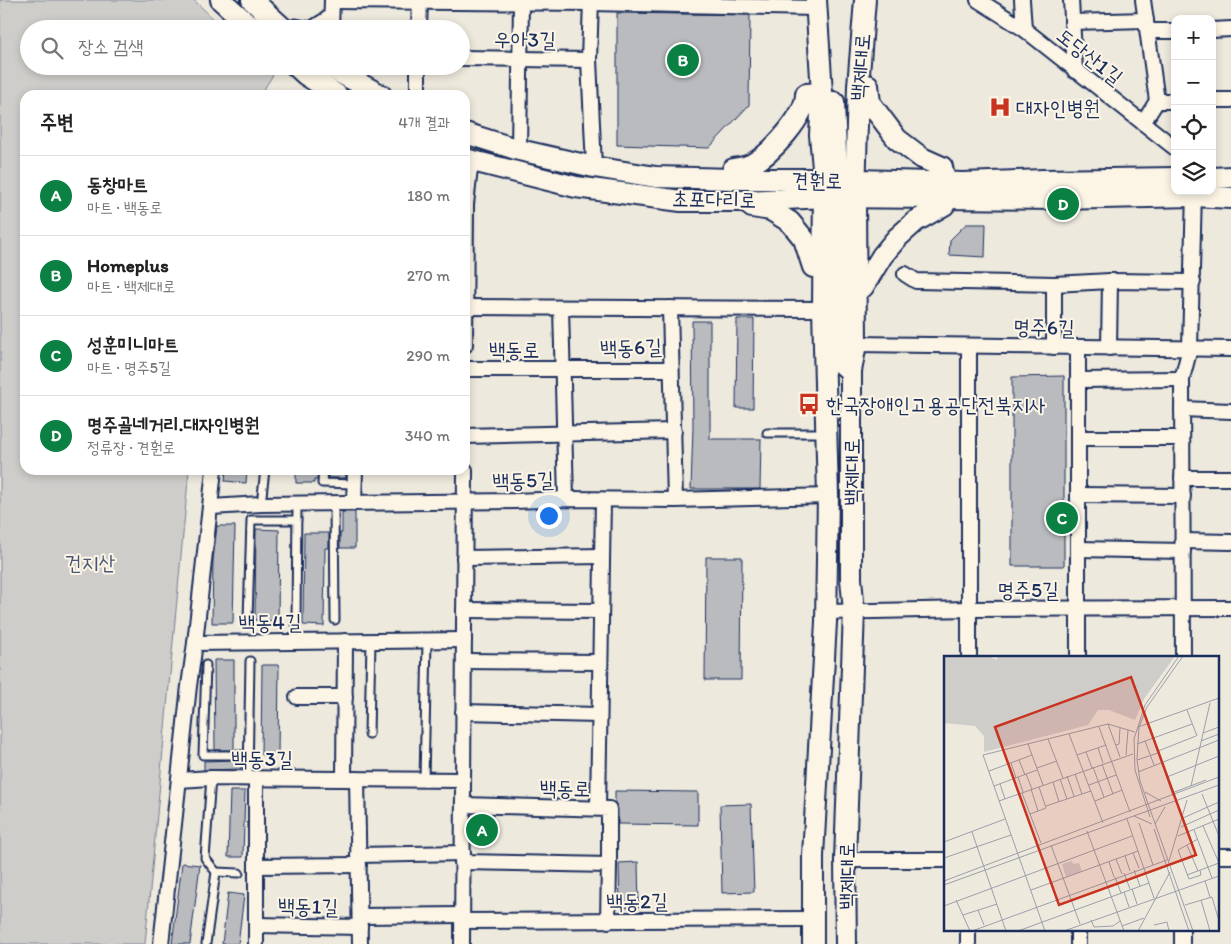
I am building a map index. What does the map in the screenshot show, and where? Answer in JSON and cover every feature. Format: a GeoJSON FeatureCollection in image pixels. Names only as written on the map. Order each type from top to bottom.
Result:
{"type":"FeatureCollection","features":[{"type":"Feature","properties":{"kind":"street"},"geometry":{"type":"LineString","coordinates":[[221,0],[243,20]]}},
{"type":"Feature","properties":{"kind":"street"},"geometry":{"type":"LineString","coordinates":[[252,0],[274,20]]}},
{"type":"Feature","properties":{"kind":"street","name":"백제대로"},"geometry":{"type":"LineString","coordinates":[[813,944],[813,856],[826,612],[828,496],[823,309],[824,266],[858,86],[866,0]]}},
{"type":"Feature","properties":{"kind":"street","name":"도당산1길"},"geometry":{"type":"LineString","coordinates":[[978,0],[1024,29],[1171,145]]}},
{"type":"Feature","properties":{"kind":"street"},"geometry":{"type":"LineString","coordinates":[[1022,0],[1024,29]]}},
{"type":"Feature","properties":{"kind":"street"},"geometry":{"type":"LineString","coordinates":[[1071,0],[1075,71]]}},
{"type":"Feature","properties":{"kind":"street"},"geometry":{"type":"LineString","coordinates":[[1143,0],[1158,102],[1143,123]]}},
{"type":"Feature","properties":{"kind":"street"},"geometry":{"type":"LineString","coordinates":[[419,20],[420,1]]}},
{"type":"Feature","properties":{"kind":"street","name":"우아3길"},"geometry":{"type":"LineString","coordinates":[[332,4],[420,1],[591,1]]}},
{"type":"Feature","properties":{"kind":"street"},"geometry":{"type":"LineString","coordinates":[[514,1],[519,59],[519,150]]}},
{"type":"Feature","properties":{"kind":"street"},"geometry":{"type":"LineString","coordinates":[[591,1],[589,60],[594,167]]}},
{"type":"Feature","properties":{"kind":"street","name":"백제대로"},"geometry":{"type":"LineString","coordinates":[[591,1],[808,4],[822,98],[820,135],[840,188],[855,290],[856,344],[851,371],[851,579],[854,611],[845,860],[846,944]]}},
{"type":"Feature","properties":{"kind":"street"},"geometry":{"type":"LineString","coordinates":[[331,20],[332,4]]}},
{"type":"Feature","properties":{"kind":"street"},"geometry":{"type":"LineString","coordinates":[[1072,22],[1147,26],[1171,29]]}},
{"type":"Feature","properties":{"kind":"street"},"geometry":{"type":"LineString","coordinates":[[1216,30],[1231,29]]}},
{"type":"Feature","properties":{"kind":"street","name":"우아3길"},"geometry":{"type":"LineString","coordinates":[[470,58],[589,60]]}},
{"type":"Feature","properties":{"kind":"street"},"geometry":{"type":"LineString","coordinates":[[315,75],[332,90]]}},
{"type":"Feature","properties":{"kind":"street"},"geometry":{"type":"LineString","coordinates":[[344,75],[372,90]]}},
{"type":"Feature","properties":{"kind":"street"},"geometry":{"type":"LineString","coordinates":[[418,75],[418,90]]}},
{"type":"Feature","properties":{"kind":"street"},"geometry":{"type":"LineString","coordinates":[[855,290],[864,286],[882,256],[897,238],[916,221],[944,205],[942,167],[922,158],[898,139],[870,103],[868,85],[858,86]]}},
{"type":"Feature","properties":{"kind":"street"},"geometry":{"type":"LineString","coordinates":[[733,179],[733,169],[751,165],[781,141],[806,103],[806,94],[822,98]]}},
{"type":"Feature","properties":{"kind":"street"},"geometry":{"type":"LineString","coordinates":[[1216,100],[1231,100]]}},
{"type":"Feature","properties":{"kind":"street"},"geometry":{"type":"LineString","coordinates":[[1158,102],[1171,101]]}},
{"type":"Feature","properties":{"kind":"street","name":"견훤로"},"geometry":{"type":"LineString","coordinates":[[470,134],[519,150],[594,167],[656,177],[733,179],[840,188]]}},
{"type":"Feature","properties":{"kind":"street","name":"초포다리로"},"geometry":{"type":"LineString","coordinates":[[470,160],[576,188],[680,200],[747,201],[840,188],[944,190],[1056,199],[1171,195]]}},
{"type":"Feature","properties":{"kind":"street"},"geometry":{"type":"LineString","coordinates":[[1216,178],[1231,177]]}},
{"type":"Feature","properties":{"kind":"street"},"geometry":{"type":"LineString","coordinates":[[944,190],[1171,178]]}},
{"type":"Feature","properties":{"kind":"street"},"geometry":{"type":"LineString","coordinates":[[840,188],[841,363],[851,371]]}},
{"type":"Feature","properties":{"kind":"street"},"geometry":{"type":"LineString","coordinates":[[1183,656],[1182,379],[1190,348],[1194,195]]}},
{"type":"Feature","properties":{"kind":"street"},"geometry":{"type":"LineString","coordinates":[[1203,195],[1231,198]]}},
{"type":"Feature","properties":{"kind":"street"},"geometry":{"type":"LineString","coordinates":[[747,201],[748,207],[771,210],[790,222],[804,239],[813,267],[824,266]]}},
{"type":"Feature","properties":{"kind":"street"},"geometry":{"type":"LineString","coordinates":[[905,274],[916,281],[1054,284],[1110,281],[1193,282]]}},
{"type":"Feature","properties":{"kind":"street"},"geometry":{"type":"LineString","coordinates":[[1109,348],[1110,281]]}},
{"type":"Feature","properties":{"kind":"street"},"geometry":{"type":"LineString","coordinates":[[1054,284],[1054,348]]}},
{"type":"Feature","properties":{"kind":"street","name":"백동6길"},"geometry":{"type":"LineString","coordinates":[[470,307],[823,309]]}},
{"type":"Feature","properties":{"kind":"street"},"geometry":{"type":"LineString","coordinates":[[562,308],[563,369]]}},
{"type":"Feature","properties":{"kind":"street","name":"백동6길"},"geometry":{"type":"LineString","coordinates":[[563,369],[671,368],[670,308]]}},
{"type":"Feature","properties":{"kind":"street","name":"명주6길"},"geometry":{"type":"LineString","coordinates":[[856,344],[1231,350]]}},
{"type":"Feature","properties":{"kind":"street"},"geometry":{"type":"LineString","coordinates":[[969,346],[970,656]]}},
{"type":"Feature","properties":{"kind":"street"},"geometry":{"type":"LineString","coordinates":[[1078,348],[1078,656]]}},
{"type":"Feature","properties":{"kind":"street","name":"백동로"},"geometry":{"type":"LineString","coordinates":[[470,368],[563,369]]}},
{"type":"Feature","properties":{"kind":"street"},"geometry":{"type":"LineString","coordinates":[[671,368],[676,500]]}},
{"type":"Feature","properties":{"kind":"street","name":"백동5길"},"geometry":{"type":"LineString","coordinates":[[563,369],[566,499]]}},
{"type":"Feature","properties":{"kind":"street"},"geometry":{"type":"LineString","coordinates":[[1078,380],[1182,379]]}},
{"type":"Feature","properties":{"kind":"street"},"geometry":{"type":"LineString","coordinates":[[1182,410],[1231,410]]}},
{"type":"Feature","properties":{"kind":"street"},"geometry":{"type":"LineString","coordinates":[[470,436],[674,431]]}},
{"type":"Feature","properties":{"kind":"street"},"geometry":{"type":"LineString","coordinates":[[1078,438],[1182,438]]}},
{"type":"Feature","properties":{"kind":"street"},"geometry":{"type":"LineString","coordinates":[[162,944],[214,475]]}},
{"type":"Feature","properties":{"kind":"street"},"geometry":{"type":"LineString","coordinates":[[354,503],[355,475]]}},
{"type":"Feature","properties":{"kind":"street"},"geometry":{"type":"LineString","coordinates":[[462,944],[464,475]]}},
{"type":"Feature","properties":{"kind":"street"},"geometry":{"type":"LineString","coordinates":[[1182,478],[1231,478]]}},
{"type":"Feature","properties":{"kind":"street"},"geometry":{"type":"LineString","coordinates":[[1078,495],[1183,496]]}},
{"type":"Feature","properties":{"kind":"street","name":"백동5길"},"geometry":{"type":"LineString","coordinates":[[211,507],[297,503],[566,499],[676,500],[828,496]]}},
{"type":"Feature","properties":{"kind":"street"},"geometry":{"type":"LineString","coordinates":[[598,808],[603,500]]}},
{"type":"Feature","properties":{"kind":"street"},"geometry":{"type":"LineString","coordinates":[[1078,549],[1183,546],[1231,542]]}},
{"type":"Feature","properties":{"kind":"street"},"geometry":{"type":"LineString","coordinates":[[464,558],[602,556]]}},
{"type":"Feature","properties":{"kind":"street","name":"명주5길"},"geometry":{"type":"LineString","coordinates":[[826,612],[970,609],[1231,608]]}},
{"type":"Feature","properties":{"kind":"street"},"geometry":{"type":"LineString","coordinates":[[464,610],[601,611]]}},
{"type":"Feature","properties":{"kind":"street","name":"백동4길"},"geometry":{"type":"LineString","coordinates":[[195,643],[464,640]]}},
{"type":"Feature","properties":{"kind":"street"},"geometry":{"type":"LineString","coordinates":[[345,641],[345,697],[358,860]]}},
{"type":"Feature","properties":{"kind":"street"},"geometry":{"type":"LineString","coordinates":[[464,661],[600,662]]}},
{"type":"Feature","properties":{"kind":"street"},"geometry":{"type":"LineString","coordinates":[[297,697],[345,697]]}},
{"type":"Feature","properties":{"kind":"street"},"geometry":{"type":"LineString","coordinates":[[463,712],[599,715]]}},
{"type":"Feature","properties":{"kind":"street"},"geometry":{"type":"LineString","coordinates":[[252,778],[256,866],[256,944]]}},
{"type":"Feature","properties":{"kind":"street","name":"백동3길"},"geometry":{"type":"LineString","coordinates":[[179,780],[252,778],[463,780]]}},
{"type":"Feature","properties":{"kind":"street","name":"백동로"},"geometry":{"type":"LineString","coordinates":[[463,806],[609,808],[608,921]]}},
{"type":"Feature","properties":{"kind":"street"},"geometry":{"type":"LineString","coordinates":[[1218,856],[1231,856]]}},
{"type":"Feature","properties":{"kind":"street"},"geometry":{"type":"LineString","coordinates":[[256,866],[358,860],[462,858],[609,865]]}},
{"type":"Feature","properties":{"kind":"street","name":"백동1길"},"geometry":{"type":"LineString","coordinates":[[358,860],[360,944]]}},
{"type":"Feature","properties":{"kind":"street"},"geometry":{"type":"LineString","coordinates":[[845,860],[944,860]]}},
{"type":"Feature","properties":{"kind":"street"},"geometry":{"type":"LineString","coordinates":[[360,921],[462,918]]}},
{"type":"Feature","properties":{"kind":"street","name":"백동2길"},"geometry":{"type":"LineString","coordinates":[[462,918],[608,921],[813,919]]}},
{"type":"Feature","properties":{"kind":"street","name":"백동1길"},"geometry":{"type":"LineString","coordinates":[[256,925],[360,921]]}},
{"type":"Feature","properties":{"kind":"lane"},"geometry":{"type":"LineString","coordinates":[[316,20],[332,4]]}},
{"type":"Feature","properties":{"kind":"lane"},"geometry":{"type":"LineString","coordinates":[[767,433],[826,433]]}},
{"type":"Feature","properties":{"kind":"lane"},"geometry":{"type":"LineString","coordinates":[[261,504],[264,475]]}},
{"type":"Feature","properties":{"kind":"lane"},"geometry":{"type":"LineString","coordinates":[[323,475],[322,483],[355,484]]}},
{"type":"Feature","properties":{"kind":"lane"},"geometry":{"type":"LineString","coordinates":[[296,624],[297,503]]}},
{"type":"Feature","properties":{"kind":"lane"},"geometry":{"type":"LineString","coordinates":[[334,503],[335,620]]}},
{"type":"Feature","properties":{"kind":"lane"},"geometry":{"type":"LineString","coordinates":[[248,620],[251,520],[297,520]]}},
{"type":"Feature","properties":{"kind":"lane"},"geometry":{"type":"LineString","coordinates":[[424,780],[427,640]]}},
{"type":"Feature","properties":{"kind":"lane"},"geometry":{"type":"LineString","coordinates":[[370,734],[371,641]]}},
{"type":"Feature","properties":{"kind":"lane"},"geometry":{"type":"LineString","coordinates":[[250,661],[249,755],[252,778]]}},
{"type":"Feature","properties":{"kind":"lane"},"geometry":{"type":"LineString","coordinates":[[206,665],[203,755],[249,755]]}},
{"type":"Feature","properties":{"kind":"lane"},"geometry":{"type":"LineString","coordinates":[[206,944],[216,872],[205,858],[210,778]]}},
{"type":"Feature","properties":{"kind":"lane"},"geometry":{"type":"LineString","coordinates":[[216,872],[239,873]]}},
{"type":"Feature","properties":{"kind":"green space","name":"건지산"},"geometry":{"type":"Polygon","coordinates":[[[0,0],[194,0],[215,20],[20,20],[20,75],[273,75],[263,90],[20,90],[20,475],[189,475],[145,944],[0,944],[0,0]]]}},
{"type":"Feature","properties":{"kind":"building"},"geometry":{"type":"Polygon","coordinates":[[[617,13],[750,15],[749,105],[709,148],[617,145],[617,13]]]}},
{"type":"Feature","properties":{"kind":"building"},"geometry":{"type":"Polygon","coordinates":[[[966,224],[986,224],[985,257],[949,255],[950,240],[966,224]]]}},
{"type":"Feature","properties":{"kind":"building"},"geometry":{"type":"Polygon","coordinates":[[[737,319],[754,319],[753,408],[736,408],[737,319]]]}},
{"type":"Feature","properties":{"kind":"building"},"geometry":{"type":"Polygon","coordinates":[[[692,321],[710,321],[710,439],[761,439],[760,489],[691,489],[693,427],[692,321]]]}},
{"type":"Feature","properties":{"kind":"building"},"geometry":{"type":"Polygon","coordinates":[[[1064,376],[1064,566],[1012,566],[1012,377],[1064,376]]]}},
{"type":"Feature","properties":{"kind":"building"},"geometry":{"type":"Polygon","coordinates":[[[226,475],[247,475],[246,483],[225,481],[226,475]]]}},
{"type":"Feature","properties":{"kind":"building"},"geometry":{"type":"Polygon","coordinates":[[[296,475],[318,475],[317,480],[314,480],[314,483],[296,483],[296,475]]]}},
{"type":"Feature","properties":{"kind":"building"},"geometry":{"type":"Polygon","coordinates":[[[328,475],[346,475],[346,478],[328,478],[328,475]]]}},
{"type":"Feature","properties":{"kind":"building"},"geometry":{"type":"Polygon","coordinates":[[[342,512],[355,512],[355,548],[340,548],[342,512]]]}},
{"type":"Feature","properties":{"kind":"building"},"geometry":{"type":"Polygon","coordinates":[[[217,526],[235,526],[233,623],[212,623],[213,560],[217,526]]]}},
{"type":"Feature","properties":{"kind":"building"},"geometry":{"type":"Polygon","coordinates":[[[256,529],[279,530],[278,621],[255,620],[256,529]]]}},
{"type":"Feature","properties":{"kind":"building"},"geometry":{"type":"Polygon","coordinates":[[[304,533],[329,533],[329,548],[325,548],[324,626],[303,625],[304,533]]]}},
{"type":"Feature","properties":{"kind":"building"},"geometry":{"type":"Polygon","coordinates":[[[706,557],[742,557],[741,680],[705,680],[706,557]]]}},
{"type":"Feature","properties":{"kind":"building"},"geometry":{"type":"Polygon","coordinates":[[[214,660],[234,660],[234,750],[215,750],[214,660]]]}},
{"type":"Feature","properties":{"kind":"building"},"geometry":{"type":"Polygon","coordinates":[[[262,665],[279,665],[278,755],[261,755],[262,665]]]}},
{"type":"Feature","properties":{"kind":"building"},"geometry":{"type":"Polygon","coordinates":[[[204,761],[241,761],[241,769],[204,770],[204,761]]]}},
{"type":"Feature","properties":{"kind":"building"},"geometry":{"type":"Polygon","coordinates":[[[230,791],[245,791],[243,857],[228,857],[230,791]]]}},
{"type":"Feature","properties":{"kind":"building"},"geometry":{"type":"Polygon","coordinates":[[[615,791],[698,792],[698,825],[618,824],[615,791]]]}},
{"type":"Feature","properties":{"kind":"building"},"geometry":{"type":"Polygon","coordinates":[[[751,804],[754,892],[722,893],[720,805],[751,804]]]}},
{"type":"Feature","properties":{"kind":"building"},"geometry":{"type":"Polygon","coordinates":[[[638,862],[639,907],[620,908],[619,863],[638,862]]]}},
{"type":"Feature","properties":{"kind":"building"},"geometry":{"type":"Polygon","coordinates":[[[182,863],[200,865],[190,944],[172,944],[182,863]]]}},
{"type":"Feature","properties":{"kind":"building"},"geometry":{"type":"Polygon","coordinates":[[[228,893],[244,895],[238,944],[222,944],[228,893]]]}},
{"type":"Feature","properties":{"kind":"place","name":"Homeplus"},"geometry":{"type":"Point","coordinates":[683,60]}},
{"type":"Feature","properties":{"kind":"place","name":"대자인병원"},"geometry":{"type":"Point","coordinates":[1000,107]}},
{"type":"Feature","properties":{"kind":"place","name":"명주골네거리.대자인병원"},"geometry":{"type":"Point","coordinates":[1063,204]}},
{"type":"Feature","properties":{"kind":"place","name":"한국장애인고용공단전북지사"},"geometry":{"type":"Point","coordinates":[809,404]}},
{"type":"Feature","properties":{"kind":"place","name":"성훈미니마트"},"geometry":{"type":"Point","coordinates":[1062,518]}},
{"type":"Feature","properties":{"kind":"place","name":"동창마트"},"geometry":{"type":"Point","coordinates":[482,830]}}]}
